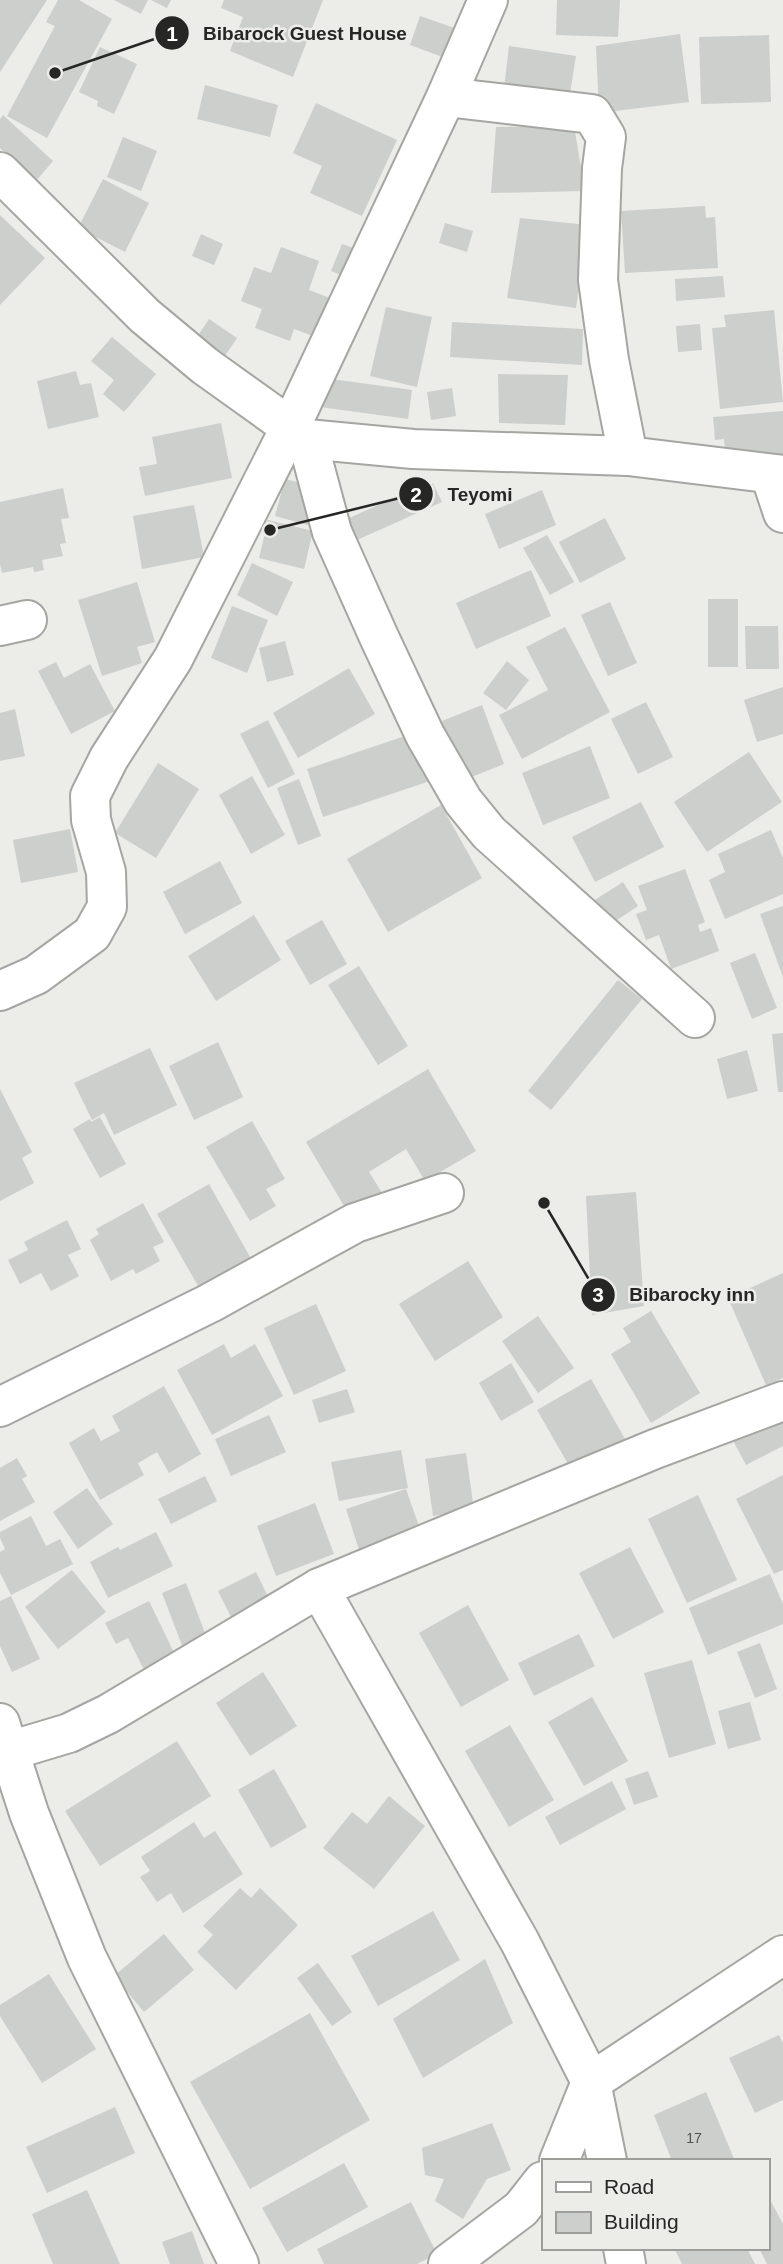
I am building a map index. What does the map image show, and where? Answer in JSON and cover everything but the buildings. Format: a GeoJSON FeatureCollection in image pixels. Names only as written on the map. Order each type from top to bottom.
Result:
{"type":"FeatureCollection","features":[{"type":"Feature","properties":{"kind":"street"},"geometry":{"type":"LineString","coordinates":[[0,991],[36,975],[92,933],[107,907],[106,872],[91,820],[90,796],[110,758],[173,659],[299,434],[488,0]]}},
{"type":"Feature","properties":{"kind":"street"},"geometry":{"type":"LineString","coordinates":[[446,97],[592,114],[607,137],[602,168],[598,280],[609,360],[628,456]]}},
{"type":"Feature","properties":{"kind":"street"},"geometry":{"type":"LineString","coordinates":[[0,172],[145,316],[205,366],[299,434],[413,449],[677,460],[776,474],[783,513]]}},
{"type":"Feature","properties":{"kind":"street"},"geometry":{"type":"LineString","coordinates":[[299,434],[331,531],[425,735],[463,800],[489,833],[695,1018]]}},
{"type":"Feature","properties":{"kind":"street"},"geometry":{"type":"LineString","coordinates":[[0,1407],[210,1303],[355,1223],[444,1193]]}},
{"type":"Feature","properties":{"kind":"street"},"geometry":{"type":"LineString","coordinates":[[239,2264],[87,1958],[29,1813],[4,1737],[69,1734],[108,1714],[319,1588],[655,1449],[783,1401]]}},
{"type":"Feature","properties":{"kind":"street"},"geometry":{"type":"LineString","coordinates":[[319,1588],[520,1942],[591,2082],[607,2159]]}},
{"type":"Feature","properties":{"kind":"street"},"geometry":{"type":"LineString","coordinates":[[560,2159],[591,2082],[783,1955]]}},
{"type":"Feature","properties":{"kind":"street"},"geometry":{"type":"LineString","coordinates":[[449,2264],[522,2209],[542,2182]]}},
{"type":"Feature","properties":{"kind":"place","name":"Bibarock Guest House"},"geometry":{"type":"Point","coordinates":[55,73]}},
{"type":"Feature","properties":{"kind":"place","name":"Teyomi"},"geometry":{"type":"Point","coordinates":[270,530]}},
{"type":"Feature","properties":{"kind":"place","name":"Bibarocky inn"},"geometry":{"type":"Point","coordinates":[544,1203]}}]}
